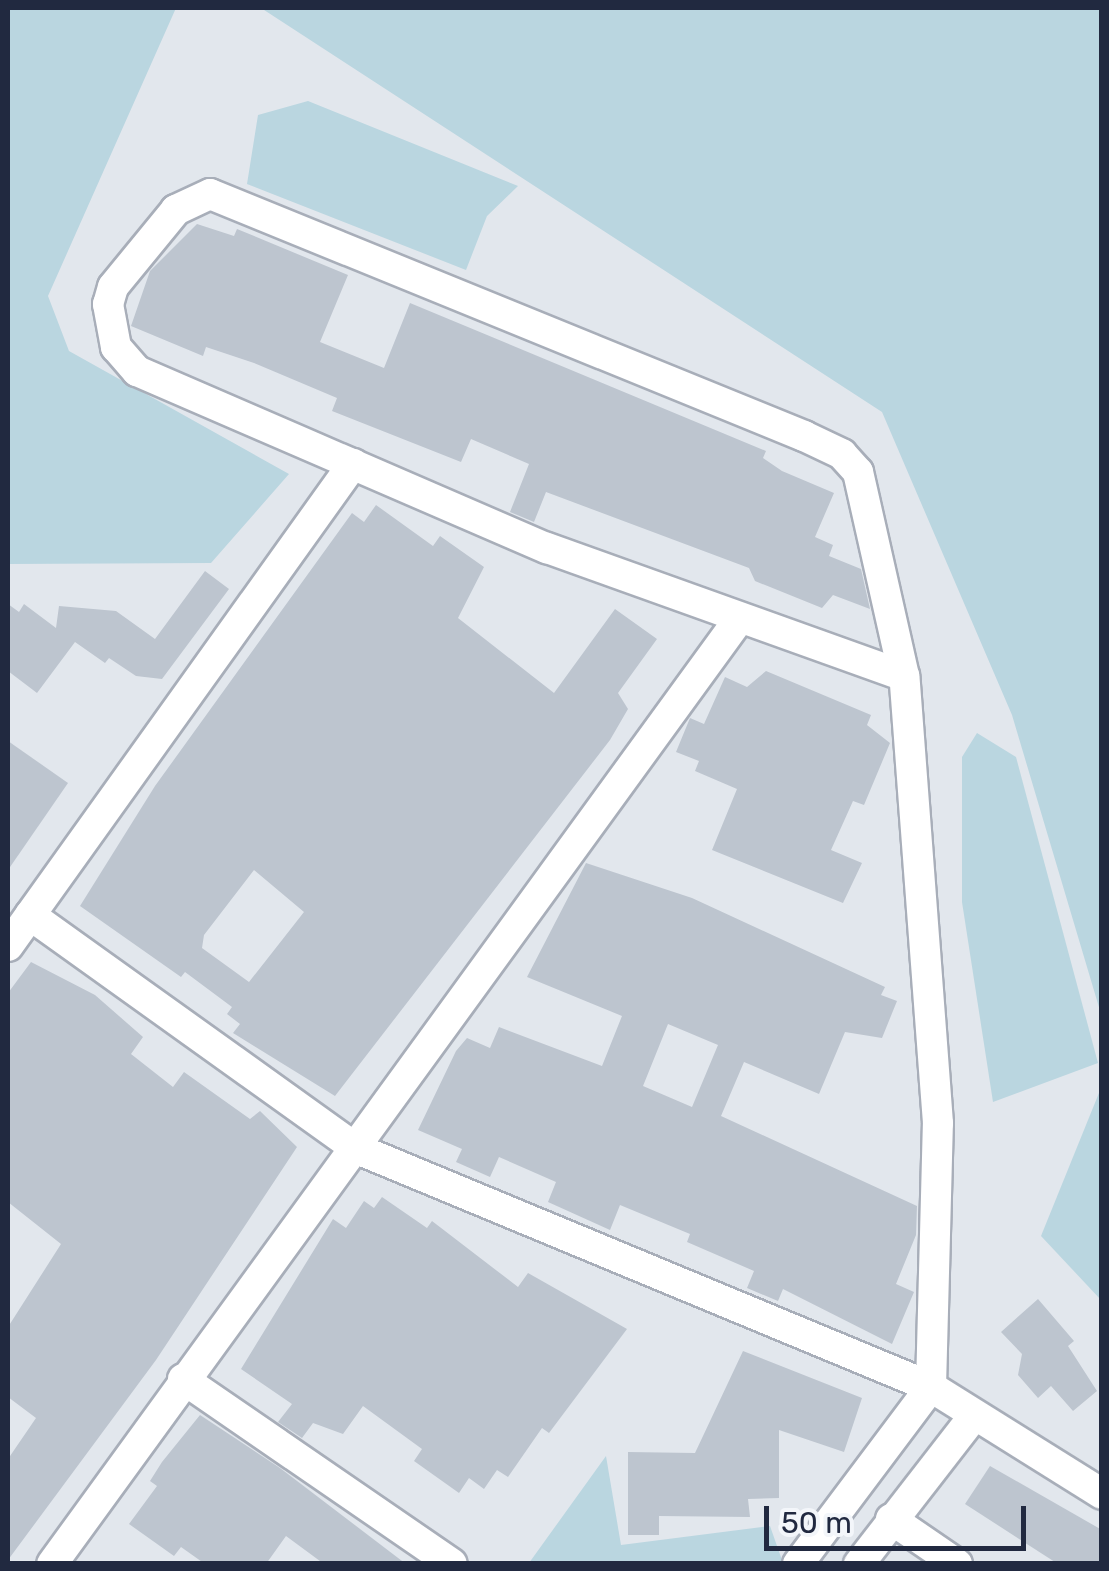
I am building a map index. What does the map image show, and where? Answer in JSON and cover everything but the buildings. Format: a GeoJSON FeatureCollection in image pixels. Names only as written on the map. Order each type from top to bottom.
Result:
{"type":"FeatureCollection","features":[{"type":"Feature","properties":{"kind":"street"},"geometry":{"type":"LineString","coordinates":[[798,1564],[931,1387],[938,1122],[904,676],[858,472],[842,454],[221,197],[176,210],[113,287],[110,325],[123,363],[352,464],[737,622],[904,676]]}},
{"type":"Feature","properties":{"kind":"street"},"geometry":{"type":"LineString","coordinates":[[8,946],[352,464]]}},
{"type":"Feature","properties":{"kind":"street"},"geometry":{"type":"LineString","coordinates":[[52,1564],[737,622]]}},
{"type":"Feature","properties":{"kind":"street"},"geometry":{"type":"LineString","coordinates":[[30,915],[355,1148],[931,1387],[1102,1494]]}},
{"type":"Feature","properties":{"kind":"street"},"geometry":{"type":"LineString","coordinates":[[183,1379],[452,1564]]}},
{"type":"Feature","properties":{"kind":"street"},"geometry":{"type":"LineString","coordinates":[[859,1564],[974,1416]]}},
{"type":"Feature","properties":{"kind":"street"},"geometry":{"type":"LineString","coordinates":[[891,1519],[957,1564]]}},
{"type":"Feature","properties":{"kind":"shaded area"},"geometry":{"type":"Polygon","coordinates":[[[8,8],[176,8],[48,296],[69,351],[289,474],[211,563],[8,564],[8,8]]]}},
{"type":"Feature","properties":{"kind":"shaded area"},"geometry":{"type":"Polygon","coordinates":[[[261,8],[1101,8],[1101,1014],[1012,715],[882,412],[261,8]]]}},
{"type":"Feature","properties":{"kind":"shaded area"},"geometry":{"type":"Polygon","coordinates":[[[308,101],[518,186],[487,216],[466,270],[247,184],[258,115],[308,101]]]}},
{"type":"Feature","properties":{"kind":"shaded area"},"geometry":{"type":"Polygon","coordinates":[[[977,733],[1016,757],[1098,1063],[993,1102],[962,902],[962,757],[977,733]]]}},
{"type":"Feature","properties":{"kind":"shaded area"},"geometry":{"type":"Polygon","coordinates":[[[1101,1088],[1102,1300],[1041,1236],[1101,1088]]]}},
{"type":"Feature","properties":{"kind":"shaded area"},"geometry":{"type":"Polygon","coordinates":[[[606,1456],[621,1545],[770,1526],[783,1563],[529,1563],[606,1456]]]}}]}
